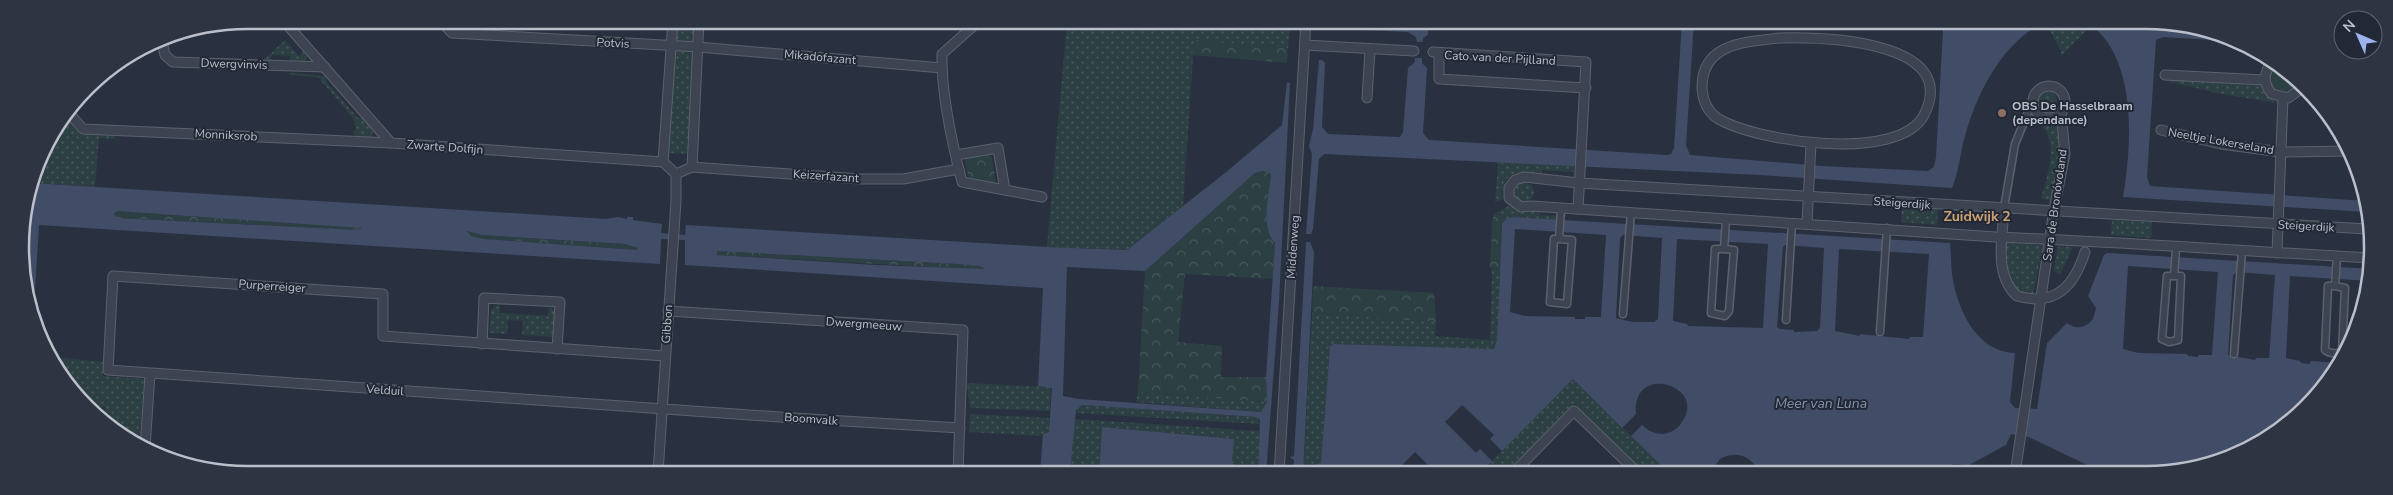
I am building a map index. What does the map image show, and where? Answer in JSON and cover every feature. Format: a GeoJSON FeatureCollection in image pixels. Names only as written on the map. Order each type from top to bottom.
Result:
{"type":"FeatureCollection","features":[{"type":"Feature","properties":{"kind":"street","name":"Zwarte Dolfijn"},"geometry":{"type":"LineString","coordinates":[[291,29],[390,143],[663,162]]}},
{"type":"Feature","properties":{"kind":"street","name":"Potvis"},"geometry":{"type":"LineString","coordinates":[[448,29],[452,33],[671,46]]}},
{"type":"Feature","properties":{"kind":"street"},"geometry":{"type":"LineString","coordinates":[[672,29],[663,162],[676,174],[692,167],[699,29]]}},
{"type":"Feature","properties":{"kind":"street"},"geometry":{"type":"LineString","coordinates":[[970,29],[942,54],[942,68],[962,182],[1042,197]]}},
{"type":"Feature","properties":{"kind":"street","name":"Middenweg"},"geometry":{"type":"LineString","coordinates":[[1279,466],[1306,29]]}},
{"type":"Feature","properties":{"kind":"street"},"geometry":{"type":"LineString","coordinates":[[1780,38],[1818,38],[1870,46],[1897,53],[1911,59],[1924,70],[1929,98],[1924,115],[1913,129],[1892,137],[1869,142],[1811,144],[1758,135],[1736,128],[1715,117],[1707,107],[1702,96],[1702,81],[1706,65],[1717,52],[1734,45],[1780,38]]}},
{"type":"Feature","properties":{"kind":"street","name":"Dwergvinvis"},"geometry":{"type":"LineString","coordinates":[[163,45],[165,55],[173,62],[325,67]]}},
{"type":"Feature","properties":{"kind":"street"},"geometry":{"type":"LineString","coordinates":[[1305,45],[1414,51]]}},
{"type":"Feature","properties":{"kind":"street"},"geometry":{"type":"LineString","coordinates":[[671,46],[698,47]]}},
{"type":"Feature","properties":{"kind":"street","name":"Mikadofazant"},"geometry":{"type":"LineString","coordinates":[[698,47],[942,68]]}},
{"type":"Feature","properties":{"kind":"street"},"geometry":{"type":"LineString","coordinates":[[1367,98],[1370,50]]}},
{"type":"Feature","properties":{"kind":"street","name":"Cato van der Pijlland"},"geometry":{"type":"LineString","coordinates":[[1578,210],[1586,88],[1586,62],[1436,53],[1439,79],[1586,88]]}},
{"type":"Feature","properties":{"kind":"street"},"geometry":{"type":"LineString","coordinates":[[2269,67],[2265,73],[2265,80],[2272,94],[2283,98],[2294,96],[2298,92]]}},
{"type":"Feature","properties":{"kind":"street"},"geometry":{"type":"LineString","coordinates":[[2165,75],[2265,80]]}},
{"type":"Feature","properties":{"kind":"street","name":"Sara de Bronóvoland"},"geometry":{"type":"LineString","coordinates":[[2016,466],[2054,209],[2065,154],[2060,112],[2064,98],[2056,88],[2041,88],[2033,100]]}},
{"type":"Feature","properties":{"kind":"street","name":"Neeltje Lokerseland"},"geometry":{"type":"LineString","coordinates":[[2277,254],[2283,98]]}},
{"type":"Feature","properties":{"kind":"street"},"geometry":{"type":"LineString","coordinates":[[2033,100],[2035,110],[2042,116],[2052,117],[2060,112]]}},
{"type":"Feature","properties":{"kind":"street"},"geometry":{"type":"LineString","coordinates":[[2033,100],[2015,144],[2004,208],[2002,266],[2005,279],[2017,296],[2027,299],[2055,296],[2070,284],[2085,252]]}},
{"type":"Feature","properties":{"kind":"street","name":"Monniksrob"},"geometry":{"type":"LineString","coordinates":[[72,117],[84,129],[390,143]]}},
{"type":"Feature","properties":{"kind":"street","name":"Neeltje Lokerseland"},"geometry":{"type":"LineString","coordinates":[[2161,130],[2221,144],[2282,152],[2342,151]]}},
{"type":"Feature","properties":{"kind":"street"},"geometry":{"type":"LineString","coordinates":[[1807,223],[1811,144]]}},
{"type":"Feature","properties":{"kind":"street"},"geometry":{"type":"LineString","coordinates":[[956,155],[998,148],[1005,190]]}},
{"type":"Feature","properties":{"kind":"street","name":"Keizerfazant"},"geometry":{"type":"LineString","coordinates":[[692,167],[860,179],[903,179],[959,168]]}},
{"type":"Feature","properties":{"kind":"street","name":"Gibbon"},"geometry":{"type":"LineString","coordinates":[[658,466],[676,174]]}},
{"type":"Feature","properties":{"kind":"street","name":"Steigerdijk"},"geometry":{"type":"LineString","coordinates":[[2363,229],[2054,209],[2004,208],[1579,183],[1524,177],[1515,180],[1509,188],[1509,198],[1517,206],[1887,228],[2002,237],[2051,238],[2176,248],[2364,258]]}},
{"type":"Feature","properties":{"kind":"street"},"geometry":{"type":"LineString","coordinates":[[1559,239],[1561,208]]}},
{"type":"Feature","properties":{"kind":"street"},"geometry":{"type":"LineString","coordinates":[[1623,314],[1631,212]]}},
{"type":"Feature","properties":{"kind":"street"},"geometry":{"type":"LineString","coordinates":[[1724,249],[1726,218]]}},
{"type":"Feature","properties":{"kind":"street"},"geometry":{"type":"LineString","coordinates":[[1786,320],[1792,223]]}},
{"type":"Feature","properties":{"kind":"street"},"geometry":{"type":"LineString","coordinates":[[1880,332],[1887,228]]}},
{"type":"Feature","properties":{"kind":"street"},"geometry":{"type":"LineString","coordinates":[[1554,239],[1559,239],[1572,240],[1567,304],[1550,302],[1554,239]]}},
{"type":"Feature","properties":{"kind":"street"},"geometry":{"type":"LineString","coordinates":[[2174,276],[2176,248]]}},
{"type":"Feature","properties":{"kind":"street"},"geometry":{"type":"LineString","coordinates":[[1715,249],[1724,249],[1734,250],[1729,311],[1725,316],[1718,316],[1711,313],[1715,249]]}},
{"type":"Feature","properties":{"kind":"street"},"geometry":{"type":"LineString","coordinates":[[2234,354],[2242,251]]}},
{"type":"Feature","properties":{"kind":"street"},"geometry":{"type":"LineString","coordinates":[[2335,286],[2337,256]]}},
{"type":"Feature","properties":{"kind":"street","name":"Purperreiger"},"geometry":{"type":"LineString","coordinates":[[108,370],[113,276],[383,294],[383,336],[665,356]]}},
{"type":"Feature","properties":{"kind":"street"},"geometry":{"type":"LineString","coordinates":[[2167,276],[2174,276],[2181,276],[2178,340],[2169,342],[2162,339],[2166,285],[2167,276]]}},
{"type":"Feature","properties":{"kind":"street"},"geometry":{"type":"LineString","coordinates":[[2337,354],[2329,353],[2325,350],[2328,286],[2345,288],[2342,343]]}},
{"type":"Feature","properties":{"kind":"street"},"geometry":{"type":"LineString","coordinates":[[482,344],[484,298],[560,302],[557,349]]}},
{"type":"Feature","properties":{"kind":"street","name":"Dwergmeeuw"},"geometry":{"type":"LineString","coordinates":[[668,311],[963,330],[960,428]]}},
{"type":"Feature","properties":{"kind":"street","name":"Velduil"},"geometry":{"type":"LineString","coordinates":[[108,370],[662,409]]}},
{"type":"Feature","properties":{"kind":"street"},"geometry":{"type":"LineString","coordinates":[[145,441],[150,374]]}},
{"type":"Feature","properties":{"kind":"street","name":"Boomvalk"},"geometry":{"type":"LineString","coordinates":[[662,409],[960,428]]}},
{"type":"Feature","properties":{"kind":"street"},"geometry":{"type":"LineString","coordinates":[[1520,466],[1574,411],[1631,466]]}},
{"type":"Feature","properties":{"kind":"street"},"geometry":{"type":"LineString","coordinates":[[958,466],[960,428]]}},
{"type":"Feature","properties":{"kind":"green space"},"geometry":{"type":"Polygon","coordinates":[[[676,29],[694,29],[693,42],[676,42],[676,29]]]}},
{"type":"Feature","properties":{"kind":"green space"},"geometry":{"type":"Polygon","coordinates":[[[1066,29],[1290,29],[1288,48],[1194,41],[1183,206],[1127,250],[1047,247],[1066,29]]]}},
{"type":"Feature","properties":{"kind":"green space"},"geometry":{"type":"Polygon","coordinates":[[[2049,29],[2088,29],[2061,56],[2061,51],[2049,29]]]}},
{"type":"Feature","properties":{"kind":"green space"},"geometry":{"type":"Polygon","coordinates":[[[285,40],[299,56],[304,51],[307,57],[305,63],[290,64],[290,56],[272,55],[269,63],[261,63],[285,40]]]}},
{"type":"Feature","properties":{"kind":"green space"},"geometry":{"type":"Polygon","coordinates":[[[1194,40],[1288,48],[1287,63],[1192,55],[1194,40]]]}},
{"type":"Feature","properties":{"kind":"green space"},"geometry":{"type":"Polygon","coordinates":[[[676,51],[693,53],[687,154],[668,153],[676,51]]]}},
{"type":"Feature","properties":{"kind":"green space"},"geometry":{"type":"Polygon","coordinates":[[[2273,70],[2295,88],[2287,93],[2281,93],[2276,90],[2270,80],[2273,70]]]}},
{"type":"Feature","properties":{"kind":"green space"},"geometry":{"type":"Polygon","coordinates":[[[291,73],[325,76],[327,83],[358,118],[363,118],[373,129],[372,136],[370,138],[358,136],[357,138],[353,133],[356,128],[353,118],[318,77],[290,75],[291,73]]]}},
{"type":"Feature","properties":{"kind":"green space"},"geometry":{"type":"Polygon","coordinates":[[[2170,78],[2261,84],[2268,97],[2278,103],[2221,94],[2167,81],[2170,78]]]}},
{"type":"Feature","properties":{"kind":"green space"},"geometry":{"type":"Polygon","coordinates":[[[2047,91],[2054,94],[2057,101],[2054,108],[2047,111],[2040,108],[2037,101],[2040,94],[2047,91]]]}},
{"type":"Feature","properties":{"kind":"green space"},"geometry":{"type":"Polygon","coordinates":[[[2046,119],[2053,123],[2058,132],[2061,156],[2057,182],[2049,200],[2041,199],[2049,169],[2051,148],[2045,130],[2038,122],[2046,119]]]}},
{"type":"Feature","properties":{"kind":"green space"},"geometry":{"type":"Polygon","coordinates":[[[70,121],[78,129],[115,133],[115,139],[99,138],[95,187],[38,183],[51,151],[70,121]]]}},
{"type":"Feature","properties":{"kind":"green space"},"geometry":{"type":"Polygon","coordinates":[[[988,154],[992,158],[996,184],[969,179],[964,157],[988,154]]]}},
{"type":"Feature","properties":{"kind":"green space"},"geometry":{"type":"Polygon","coordinates":[[[1496,162],[1574,166],[1574,172],[1542,170],[1542,175],[1513,174],[1505,183],[1503,191],[1501,191],[1503,199],[1495,202],[1498,165],[1496,162]]]}},
{"type":"Feature","properties":{"kind":"green space"},"geometry":{"type":"Polygon","coordinates":[[[1268,172],[1271,175],[1267,228],[1275,243],[1273,279],[1185,274],[1178,342],[1222,346],[1221,377],[1266,377],[1267,402],[1138,392],[1145,271],[1255,173],[1268,172]]]}},
{"type":"Feature","properties":{"kind":"green space"},"geometry":{"type":"Polygon","coordinates":[[[1524,182],[1531,185],[1534,192],[1531,199],[1524,202],[1517,199],[1514,192],[1517,185],[1524,182]]]}},
{"type":"Feature","properties":{"kind":"green space"},"geometry":{"type":"Polygon","coordinates":[[[1509,206],[1521,212],[1540,210],[1540,215],[1559,216],[1558,220],[1513,217],[1505,220],[1502,216],[1494,214],[1509,206]]]}},
{"type":"Feature","properties":{"kind":"green space"},"geometry":{"type":"Polygon","coordinates":[[[1902,206],[1938,209],[1937,225],[1901,222],[1902,206]]]}},
{"type":"Feature","properties":{"kind":"green space"},"geometry":{"type":"Polygon","coordinates":[[[117,211],[361,226],[362,230],[117,218],[114,216],[117,211]]]}},
{"type":"Feature","properties":{"kind":"green space"},"geometry":{"type":"Polygon","coordinates":[[[1494,214],[1502,216],[1505,220],[1502,224],[1500,269],[1490,268],[1494,214]]]}},
{"type":"Feature","properties":{"kind":"green space"},"geometry":{"type":"Polygon","coordinates":[[[2112,219],[2152,222],[2151,238],[2111,235],[2112,219]]]}},
{"type":"Feature","properties":{"kind":"green space"},"geometry":{"type":"Polygon","coordinates":[[[467,231],[482,235],[634,245],[638,247],[637,250],[484,239],[471,236],[467,231]]]}},
{"type":"Feature","properties":{"kind":"green space"},"geometry":{"type":"Polygon","coordinates":[[[2004,243],[2043,245],[2033,295],[2018,293],[2007,278],[2004,243]]]}},
{"type":"Feature","properties":{"kind":"green space"},"geometry":{"type":"Polygon","coordinates":[[[2058,246],[2073,247],[2060,275],[2054,270],[2058,246]]]}},
{"type":"Feature","properties":{"kind":"green space"},"geometry":{"type":"Polygon","coordinates":[[[717,251],[958,264],[979,266],[985,270],[716,255],[717,251]]]}},
{"type":"Feature","properties":{"kind":"green space"},"geometry":{"type":"Polygon","coordinates":[[[1492,269],[1500,269],[1497,345],[1492,350],[1330,345],[1321,463],[1315,464],[1315,466],[1303,466],[1312,313],[1436,322],[1435,336],[1490,340],[1492,269]]]}},
{"type":"Feature","properties":{"kind":"green space"},"geometry":{"type":"Polygon","coordinates":[[[1313,286],[1434,293],[1436,322],[1312,313],[1313,286]]]}},
{"type":"Feature","properties":{"kind":"green space"},"geometry":{"type":"Polygon","coordinates":[[[497,305],[500,306],[500,313],[548,316],[549,308],[551,308],[556,313],[555,337],[522,335],[523,321],[508,320],[507,334],[489,333],[491,310],[497,305]]]}},
{"type":"Feature","properties":{"kind":"green space"},"geometry":{"type":"Polygon","coordinates":[[[58,358],[103,362],[103,376],[144,379],[140,438],[105,413],[105,407],[98,407],[83,392],[58,358]]]}},
{"type":"Feature","properties":{"kind":"green space"},"geometry":{"type":"Polygon","coordinates":[[[1573,379],[1662,466],[1638,466],[1575,404],[1514,466],[1487,466],[1573,379]]]}},
{"type":"Feature","properties":{"kind":"green space"},"geometry":{"type":"Polygon","coordinates":[[[967,383],[1051,387],[1050,411],[970,408],[967,383]]]}},
{"type":"Feature","properties":{"kind":"green space"},"geometry":{"type":"Polygon","coordinates":[[[1138,392],[1267,402],[1261,412],[1136,402],[1138,392]]]}},
{"type":"Feature","properties":{"kind":"green space"},"geometry":{"type":"Polygon","coordinates":[[[1078,406],[1257,417],[1260,424],[1076,413],[1078,406]]]}},
{"type":"Feature","properties":{"kind":"green space"},"geometry":{"type":"Polygon","coordinates":[[[970,414],[1050,418],[1049,432],[1038,436],[969,432],[970,414]]]}},
{"type":"Feature","properties":{"kind":"green space"},"geometry":{"type":"Polygon","coordinates":[[[1075,419],[1260,431],[1258,466],[1245,466],[1245,458],[1243,466],[1236,466],[1232,463],[1233,439],[1102,427],[1100,466],[1071,466],[1075,419]]]}},
{"type":"Feature","properties":{"kind":"water"},"geometry":{"type":"Polygon","coordinates":[[[1341,29],[1428,29],[1428,35],[1423,38],[1423,42],[1417,42],[1416,37],[1408,32],[1341,29]]]}},
{"type":"Feature","properties":{"kind":"water"},"geometry":{"type":"Polygon","coordinates":[[[1681,29],[1693,29],[1686,145],[1690,155],[1822,166],[1928,171],[1934,167],[1936,157],[1942,29],[2031,29],[2003,56],[1984,86],[1970,119],[1952,188],[1760,175],[1324,154],[1319,159],[1313,229],[1311,234],[1306,234],[1312,154],[1309,146],[1313,129],[1319,60],[1325,63],[1322,127],[1328,134],[1400,137],[1403,132],[1408,68],[1415,62],[1415,58],[1422,58],[1422,63],[1427,68],[1423,133],[1429,140],[1667,155],[1671,154],[1674,148],[1681,29]]]}},
{"type":"Feature","properties":{"kind":"water"},"geometry":{"type":"Polygon","coordinates":[[[2095,29],[2160,29],[2188,33],[2217,40],[2163,37],[2156,40],[2147,177],[2150,186],[2359,201],[2361,212],[2123,197],[2128,152],[2128,102],[2123,78],[2115,56],[2104,37],[2095,29]]]}},
{"type":"Feature","properties":{"kind":"water"},"geometry":{"type":"Polygon","coordinates":[[[1287,82],[1290,83],[1279,302],[1267,466],[1258,466],[1260,420],[1257,417],[1082,405],[1076,410],[1071,466],[1041,466],[1043,434],[1049,432],[1052,388],[1038,386],[1043,288],[685,265],[685,240],[661,239],[660,264],[39,225],[35,297],[29,262],[29,233],[38,183],[606,219],[618,217],[627,219],[627,217],[633,217],[633,220],[662,224],[661,233],[685,235],[686,225],[1047,247],[1127,250],[1225,173],[1282,125],[1287,82]],[[1268,172],[1255,173],[1145,271],[1067,267],[1063,396],[1079,399],[1261,412],[1267,402],[1266,377],[1275,243],[1270,236],[1267,220],[1267,202],[1271,175],[1268,172]],[[117,211],[114,214],[117,218],[358,230],[362,228],[117,211]],[[467,231],[471,236],[484,239],[637,250],[638,248],[625,244],[482,235],[467,231]],[[717,251],[717,255],[875,265],[985,269],[979,266],[958,264],[717,251]]]}},
{"type":"Feature","properties":{"kind":"water","name":"Meer van Luna"},"geometry":{"type":"Polygon","coordinates":[[[1513,217],[1950,243],[1952,274],[1958,301],[1971,326],[1979,337],[1989,345],[2001,351],[2015,353],[2010,402],[2015,408],[2037,409],[2047,343],[2067,323],[2074,327],[2081,327],[2093,319],[2096,308],[2088,296],[2104,255],[2107,253],[2363,269],[2361,280],[2290,276],[2286,358],[2310,364],[2311,361],[2331,362],[2310,392],[2279,421],[2255,437],[2229,450],[2188,462],[2160,466],[2089,466],[2029,437],[2011,434],[2006,445],[1969,465],[1755,466],[1743,456],[1732,455],[1720,459],[1715,466],[1662,466],[1631,436],[1642,425],[1652,432],[1663,434],[1671,432],[1678,427],[1687,409],[1685,398],[1678,389],[1667,385],[1655,384],[1645,388],[1638,398],[1636,414],[1622,428],[1573,379],[1502,451],[1490,439],[1494,435],[1462,405],[1445,422],[1476,453],[1480,449],[1492,461],[1487,466],[1429,466],[1415,452],[1401,466],[1315,466],[1315,464],[1321,463],[1330,346],[1333,344],[1494,349],[1497,340],[1502,224],[1506,219],[1513,217]],[[1515,229],[1510,312],[1525,316],[1575,317],[1575,319],[1601,317],[1606,235],[1515,229]],[[1623,235],[1620,238],[1616,318],[1632,322],[1654,322],[1658,319],[1662,238],[1623,235]],[[1677,239],[1673,321],[1687,324],[1688,326],[1763,328],[1768,244],[1677,239]],[[1785,245],[1783,247],[1777,327],[1794,330],[1794,332],[1817,331],[1820,328],[1824,248],[1785,245]],[[1839,249],[1835,331],[1860,336],[1860,334],[1909,339],[1910,337],[1923,337],[1929,254],[1839,249]],[[2128,266],[2123,349],[2138,353],[2187,354],[2188,356],[2198,357],[2198,355],[2212,355],[2218,272],[2128,266]],[[2237,272],[2233,275],[2228,355],[2255,360],[2256,358],[2269,358],[2275,275],[2237,272]]]}},
{"type":"Feature","properties":{"kind":"water"},"geometry":{"type":"Polygon","coordinates":[[[1306,242],[1310,242],[1314,252],[1303,466],[1294,466],[1294,460],[1290,457],[1294,456],[1306,242]]]}},
{"type":"Feature","properties":{"kind":"water"},"geometry":{"type":"Polygon","coordinates":[[[1102,427],[1234,439],[1232,463],[1236,466],[1100,466],[1102,427]]]}},
{"type":"Feature","properties":{"kind":"place","name":"OBS De Hasselbraam (dependance)"},"geometry":{"type":"Point","coordinates":[2002,113]}},
{"type":"Feature","properties":{"kind":"district","name":"Zuidwijk 2"},"geometry":{"type":"Point","coordinates":[1977,216]}}]}
